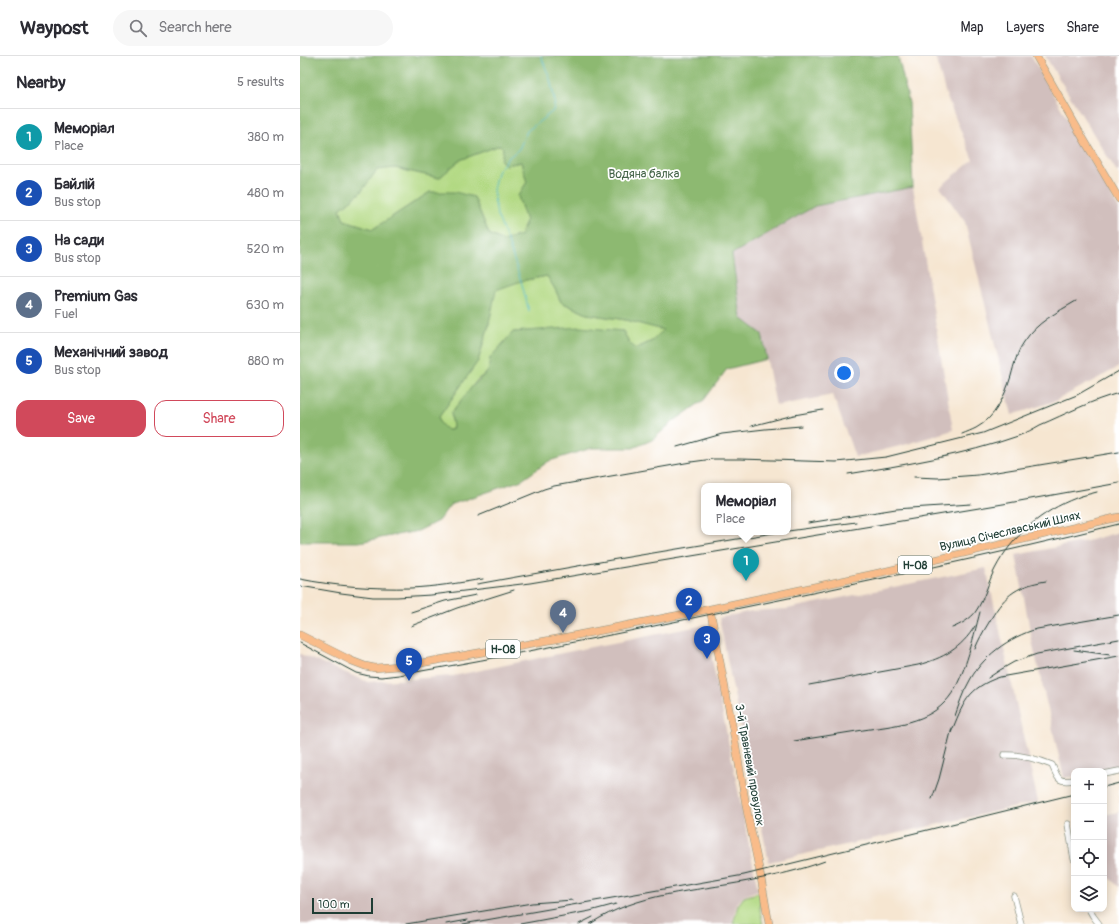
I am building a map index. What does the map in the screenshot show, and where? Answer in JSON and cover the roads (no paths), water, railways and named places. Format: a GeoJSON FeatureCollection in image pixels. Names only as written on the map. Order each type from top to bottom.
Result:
{"type":"FeatureCollection","features":[{"type":"Feature","properties":{"kind":"main road"},"geometry":{"type":"LineString","coordinates":[[1036,56],[1119,199]]}},
{"type":"Feature","properties":{"kind":"main road","name":"Вулиця Січеславський Шлях"},"geometry":{"type":"LineString","coordinates":[[300,635],[365,666],[375,668],[395,667],[555,640],[710,609],[882,572],[1119,517]]}},
{"type":"Feature","properties":{"kind":"main road","name":"3-й Травневий провулок"},"geometry":{"type":"LineString","coordinates":[[710,609],[769,924]]}},
{"type":"Feature","properties":{"kind":"street"},"geometry":{"type":"LineString","coordinates":[[1004,755],[1009,754],[1044,761],[1052,765],[1061,781],[1071,781]]}},
{"type":"Feature","properties":{"kind":"street"},"geometry":{"type":"LineString","coordinates":[[1107,773],[1119,771]]}},
{"type":"Feature","properties":{"kind":"street"},"geometry":{"type":"LineString","coordinates":[[1068,824],[1071,841]]}},
{"type":"Feature","properties":{"kind":"street"},"geometry":{"type":"LineString","coordinates":[[1014,896],[1022,924]]}},
{"type":"Feature","properties":{"kind":"street"},"geometry":{"type":"LineString","coordinates":[[1091,912],[1099,924]]}},
{"type":"Feature","properties":{"kind":"waterway"},"geometry":{"type":"LineString","coordinates":[[529,311],[521,281],[497,215],[493,190],[497,172],[508,158],[519,149],[527,131],[553,111],[555,102],[550,79],[541,56]]}},
{"type":"Feature","properties":{"kind":"tram line"},"geometry":{"type":"LineString","coordinates":[[300,643],[356,673],[381,677],[399,675],[644,628],[824,591],[1119,524]]}},
{"type":"Feature","properties":{"kind":"railway"},"geometry":{"type":"LineString","coordinates":[[962,434],[983,424],[994,412],[1009,384],[1019,350],[1029,335],[1047,318],[1076,301]]}},
{"type":"Feature","properties":{"kind":"railway"},"geometry":{"type":"LineString","coordinates":[[478,516],[554,486],[691,462],[713,459],[836,462],[886,457],[983,433],[1077,395],[1119,371]]}},
{"type":"Feature","properties":{"kind":"railway"},"geometry":{"type":"LineString","coordinates":[[848,474],[934,459],[977,449],[1021,435],[1089,403],[1119,393]]}},
{"type":"Feature","properties":{"kind":"railway"},"geometry":{"type":"LineString","coordinates":[[751,426],[794,415],[823,410]]}},
{"type":"Feature","properties":{"kind":"railway"},"geometry":{"type":"LineString","coordinates":[[677,447],[722,434],[801,426]]}},
{"type":"Feature","properties":{"kind":"railway"},"geometry":{"type":"LineString","coordinates":[[914,477],[938,478],[978,475],[1119,452]]}},
{"type":"Feature","properties":{"kind":"railway"},"geometry":{"type":"LineString","coordinates":[[300,586],[373,597],[397,597],[431,595],[530,583],[1003,504],[1119,483]]}},
{"type":"Feature","properties":{"kind":"railway"},"geometry":{"type":"LineString","coordinates":[[952,628],[966,621],[974,614],[982,601],[1002,557],[1019,535],[1040,517],[1063,503],[1097,492]]}},
{"type":"Feature","properties":{"kind":"railway"},"geometry":{"type":"LineString","coordinates":[[808,523],[896,509],[971,504]]}},
{"type":"Feature","properties":{"kind":"railway"},"geometry":{"type":"LineString","coordinates":[[791,531],[856,522]]}},
{"type":"Feature","properties":{"kind":"railway"},"geometry":{"type":"LineString","coordinates":[[477,584],[761,535]]}},
{"type":"Feature","properties":{"kind":"railway"},"geometry":{"type":"LineString","coordinates":[[300,579],[341,585],[397,588],[437,586],[483,579]]}},
{"type":"Feature","properties":{"kind":"railway"},"geometry":{"type":"LineString","coordinates":[[975,649],[993,615],[1011,594],[1026,586],[1046,581]]}},
{"type":"Feature","properties":{"kind":"railway"},"geometry":{"type":"LineString","coordinates":[[411,626],[457,608],[514,590]]}},
{"type":"Feature","properties":{"kind":"railway"},"geometry":{"type":"LineString","coordinates":[[411,612],[445,601],[476,595]]}},
{"type":"Feature","properties":{"kind":"railway"},"geometry":{"type":"LineString","coordinates":[[794,741],[892,726],[916,720],[936,710],[952,694],[958,684],[971,647],[980,612]]}},
{"type":"Feature","properties":{"kind":"railway"},"geometry":{"type":"LineString","coordinates":[[955,716],[964,692],[980,665],[997,649],[1006,643],[1016,637],[1037,629],[1119,615]]}},
{"type":"Feature","properties":{"kind":"railway"},"geometry":{"type":"LineString","coordinates":[[809,685],[918,665],[927,662],[951,652],[964,641],[975,626]]}},
{"type":"Feature","properties":{"kind":"railway"},"geometry":{"type":"LineString","coordinates":[[988,678],[1014,662],[1037,654],[1119,639]]}},
{"type":"Feature","properties":{"kind":"railway"},"geometry":{"type":"LineString","coordinates":[[1074,650],[1110,655]]}},
{"type":"Feature","properties":{"kind":"railway"},"geometry":{"type":"LineString","coordinates":[[951,733],[963,705],[968,698],[980,686],[989,681],[1000,677],[1119,656]]}},
{"type":"Feature","properties":{"kind":"railway"},"geometry":{"type":"LineString","coordinates":[[932,799],[939,779],[952,728]]}},
{"type":"Feature","properties":{"kind":"railway"},"geometry":{"type":"LineString","coordinates":[[1107,786],[1119,783]]}},
{"type":"Feature","properties":{"kind":"railway"},"geometry":{"type":"LineString","coordinates":[[463,924],[744,875],[1071,795]]}},
{"type":"Feature","properties":{"kind":"railway"},"geometry":{"type":"LineString","coordinates":[[590,924],[627,905],[647,899],[768,877],[825,861]]}},
{"type":"Feature","properties":{"kind":"railway"},"geometry":{"type":"LineString","coordinates":[[406,924],[532,903],[573,900]]}},
{"type":"Feature","properties":{"kind":"railway"},"geometry":{"type":"LineString","coordinates":[[520,924],[590,911],[616,904]]}},
{"type":"Feature","properties":{"kind":"railway"},"geometry":{"type":"LineString","coordinates":[[579,924],[593,917]]}},
{"type":"Feature","properties":{"kind":"railway"},"geometry":{"type":"LineString","coordinates":[[446,924],[468,920]]}},
{"type":"Feature","properties":{"kind":"place","name":"Меморіал"},"geometry":{"type":"Point","coordinates":[746,581]}},
{"type":"Feature","properties":{"kind":"place","name":"Байлій"},"geometry":{"type":"Point","coordinates":[689,621]}},
{"type":"Feature","properties":{"kind":"place","name":"Premium Gas"},"geometry":{"type":"Point","coordinates":[563,633]}},
{"type":"Feature","properties":{"kind":"place","name":"На сади"},"geometry":{"type":"Point","coordinates":[707,659]}},
{"type":"Feature","properties":{"kind":"place","name":"Механічний завод"},"geometry":{"type":"Point","coordinates":[409,681]}},
{"type":"Feature","properties":{"kind":"park label","name":"Водяна балка"},"geometry":{"type":"Point","coordinates":[644,174]}}]}
